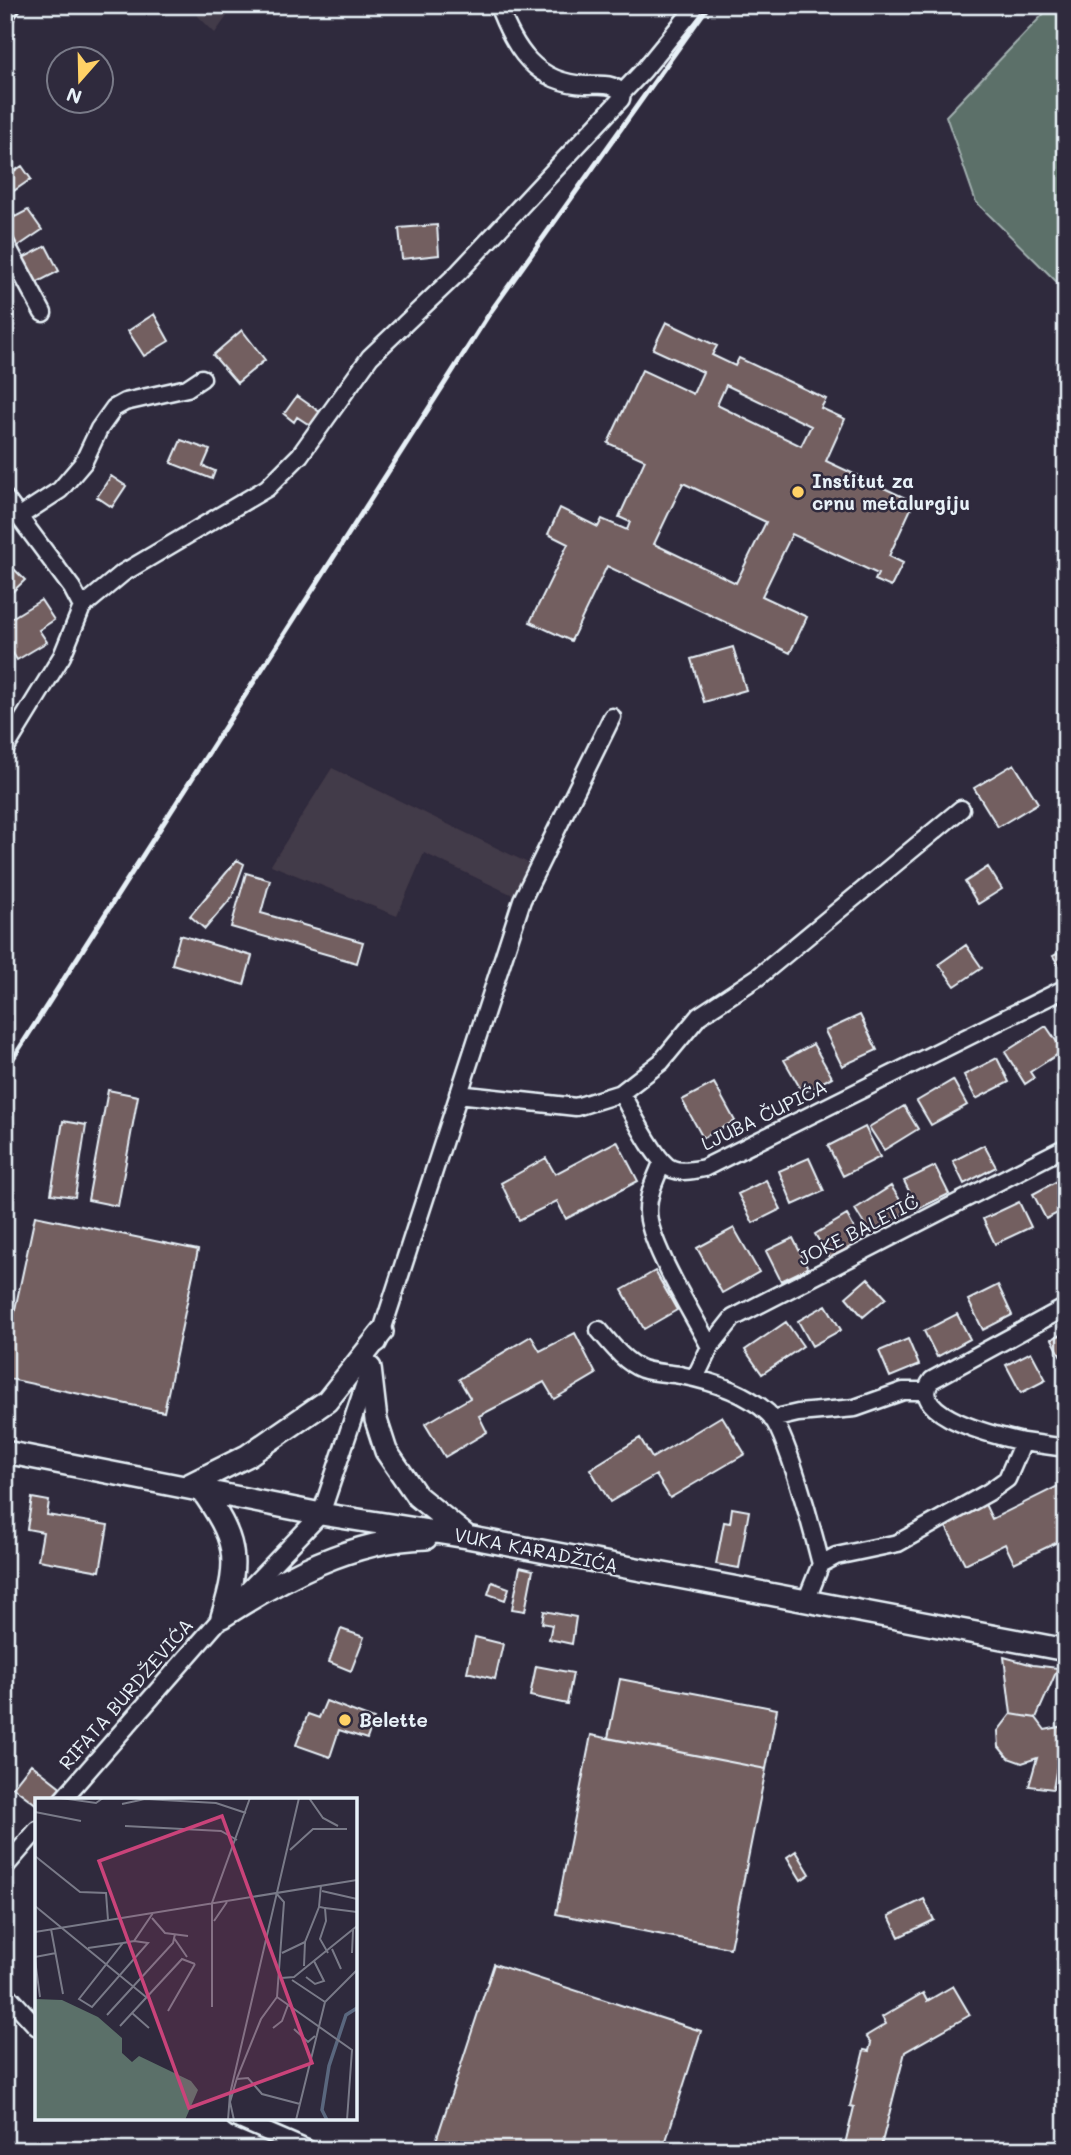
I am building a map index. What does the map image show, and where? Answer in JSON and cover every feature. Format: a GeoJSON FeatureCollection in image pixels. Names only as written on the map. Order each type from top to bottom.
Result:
{"type":"FeatureCollection","features":[{"type":"Feature","properties":{"kind":"street"},"geometry":{"type":"LineString","coordinates":[[5,16],[12,5]]}},
{"type":"Feature","properties":{"kind":"street"},"geometry":{"type":"LineString","coordinates":[[498,5],[508,31],[530,65],[557,79],[581,85],[612,85],[622,93]]}},
{"type":"Feature","properties":{"kind":"street"},"geometry":{"type":"LineString","coordinates":[[6,746],[62,656],[82,607],[123,573],[267,488],[300,454],[370,357],[459,272],[621,99],[622,93],[697,5]]}},
{"type":"Feature","properties":{"kind":"street"},"geometry":{"type":"LineString","coordinates":[[5,242],[43,313]]}},
{"type":"Feature","properties":{"kind":"street"},"geometry":{"type":"LineString","coordinates":[[20,516],[29,507],[60,490],[83,463],[99,429],[114,408],[125,402],[187,388],[202,378]]}},
{"type":"Feature","properties":{"kind":"street"},"geometry":{"type":"LineString","coordinates":[[5,498],[72,588],[82,607]]}},
{"type":"Feature","properties":{"kind":"street"},"geometry":{"type":"LineString","coordinates":[[321,1514],[522,900],[612,717]]}},
{"type":"Feature","properties":{"kind":"street"},"geometry":{"type":"LineString","coordinates":[[458,1094],[576,1107],[621,1093],[661,1062],[699,1016],[758,977],[961,809]]}},
{"type":"Feature","properties":{"kind":"street","name":"LJUBA ČUPIĆA"},"geometry":{"type":"LineString","coordinates":[[662,1163],[675,1170],[704,1168],[1066,988]]}},
{"type":"Feature","properties":{"kind":"street"},"geometry":{"type":"LineString","coordinates":[[621,1093],[662,1163],[650,1194],[648,1212],[652,1236],[710,1347]]}},
{"type":"Feature","properties":{"kind":"street","name":"JOKE BALETIĆ"},"geometry":{"type":"LineString","coordinates":[[695,1378],[710,1347],[733,1318],[1066,1147]]}},
{"type":"Feature","properties":{"kind":"street"},"geometry":{"type":"LineString","coordinates":[[926,1389],[932,1380],[1066,1307]]}},
{"type":"Feature","properties":{"kind":"street"},"geometry":{"type":"LineString","coordinates":[[599,1329],[621,1356],[642,1369],[695,1378],[729,1388],[770,1414],[805,1504],[821,1564],[806,1601]]}},
{"type":"Feature","properties":{"kind":"street"},"geometry":{"type":"LineString","coordinates":[[222,1617],[233,1583],[233,1555],[223,1521],[194,1488],[247,1456],[327,1401],[382,1332]]}},
{"type":"Feature","properties":{"kind":"street"},"geometry":{"type":"LineString","coordinates":[[370,1368],[376,1420],[386,1451],[417,1496],[467,1536]]}},
{"type":"Feature","properties":{"kind":"street"},"geometry":{"type":"LineString","coordinates":[[772,1419],[798,1413],[855,1408],[903,1391],[926,1389]]}},
{"type":"Feature","properties":{"kind":"street"},"geometry":{"type":"LineString","coordinates":[[926,1389],[936,1409],[981,1432],[1066,1448]]}},
{"type":"Feature","properties":{"kind":"street"},"geometry":{"type":"LineString","coordinates":[[821,1564],[836,1556],[898,1542],[989,1492],[1007,1479],[1023,1442]]}},
{"type":"Feature","properties":{"kind":"street","name":"VUKA KARADŽIĆA"},"geometry":{"type":"LineString","coordinates":[[5,1452],[321,1514],[467,1536],[1066,1650]]}},
{"type":"Feature","properties":{"kind":"street","name":"RIFATA BURDŽEVIĆA"},"geometry":{"type":"LineString","coordinates":[[64,1798],[222,1617],[321,1514]]}},
{"type":"Feature","properties":{"kind":"street"},"geometry":{"type":"LineString","coordinates":[[222,1617],[268,1587],[359,1549],[407,1538],[467,1536]]}},
{"type":"Feature","properties":{"kind":"street"},"geometry":{"type":"LineString","coordinates":[[5,1867],[35,1832]]}},
{"type":"Feature","properties":{"kind":"street"},"geometry":{"type":"LineString","coordinates":[[5,1992],[35,2025]]}},
{"type":"Feature","properties":{"kind":"street"},"geometry":{"type":"LineString","coordinates":[[241,2120],[309,2150]]}},
{"type":"Feature","properties":{"kind":"shaded area"},"geometry":{"type":"Polygon","coordinates":[[[187,5],[235,5],[215,33],[187,5]]]}},
{"type":"Feature","properties":{"kind":"shaded area"},"geometry":{"type":"Polygon","coordinates":[[[332,768],[528,863],[515,896],[424,853],[397,916],[271,865],[332,768]]]}},
{"type":"Feature","properties":{"kind":"green space"},"geometry":{"type":"Polygon","coordinates":[[[1052,5],[1066,5],[1066,291],[976,202],[946,116],[1052,5]]]}},
{"type":"Feature","properties":{"kind":"building"},"geometry":{"type":"Polygon","coordinates":[[[22,166],[31,179],[5,197],[5,177],[22,166]]]}},
{"type":"Feature","properties":{"kind":"building"},"geometry":{"type":"Polygon","coordinates":[[[28,210],[42,230],[17,247],[5,231],[5,215],[12,211],[15,217],[28,210]]]}},
{"type":"Feature","properties":{"kind":"building"},"geometry":{"type":"Polygon","coordinates":[[[437,225],[439,255],[402,259],[399,228],[437,225]]]}},
{"type":"Feature","properties":{"kind":"building"},"geometry":{"type":"Polygon","coordinates":[[[46,246],[59,271],[34,284],[21,259],[46,246]]]}},
{"type":"Feature","properties":{"kind":"building"},"geometry":{"type":"Polygon","coordinates":[[[154,314],[169,341],[144,356],[128,331],[154,314]]]}},
{"type":"Feature","properties":{"kind":"building","name":"Institut za crnu metalurgiju"},"geometry":{"type":"Polygon","coordinates":[[[666,322],[717,346],[712,355],[735,366],[739,358],[826,399],[821,408],[845,419],[826,461],[914,502],[889,556],[903,563],[891,587],[875,580],[878,574],[792,534],[762,596],[807,617],[790,653],[607,566],[571,641],[530,622],[568,544],[548,534],[560,508],[598,527],[602,519],[627,530],[630,522],[619,517],[645,460],[608,443],[642,370],[693,394],[703,372],[653,349],[666,322]],[[726,385],[717,405],[801,446],[811,426],[726,385]],[[683,483],[654,544],[736,583],[766,522],[683,483]]]}},
{"type":"Feature","properties":{"kind":"building"},"geometry":{"type":"Polygon","coordinates":[[[242,330],[265,360],[237,383],[213,355],[242,330]]]}},
{"type":"Feature","properties":{"kind":"building"},"geometry":{"type":"Polygon","coordinates":[[[297,396],[324,415],[314,428],[297,417],[294,422],[284,414],[297,396]]]}},
{"type":"Feature","properties":{"kind":"building"},"geometry":{"type":"Polygon","coordinates":[[[181,440],[210,450],[203,466],[215,471],[212,479],[171,463],[181,440]]]}},
{"type":"Feature","properties":{"kind":"building"},"geometry":{"type":"Polygon","coordinates":[[[111,476],[126,486],[112,507],[97,497],[111,476]]]}},
{"type":"Feature","properties":{"kind":"building"},"geometry":{"type":"Polygon","coordinates":[[[5,562],[25,580],[5,599],[5,562]]]}},
{"type":"Feature","properties":{"kind":"building"},"geometry":{"type":"Polygon","coordinates":[[[41,600],[54,620],[39,630],[47,642],[17,660],[11,650],[5,653],[5,622],[41,600]]]}},
{"type":"Feature","properties":{"kind":"building"},"geometry":{"type":"Polygon","coordinates":[[[733,647],[746,690],[704,702],[691,659],[733,647]]]}},
{"type":"Feature","properties":{"kind":"building"},"geometry":{"type":"Polygon","coordinates":[[[1014,764],[1038,803],[998,827],[974,788],[1014,764]]]}},
{"type":"Feature","properties":{"kind":"building"},"geometry":{"type":"Polygon","coordinates":[[[1066,798],[1066,815],[1058,804],[1066,798]]]}},
{"type":"Feature","properties":{"kind":"building"},"geometry":{"type":"Polygon","coordinates":[[[237,860],[244,864],[232,897],[205,929],[190,916],[237,860]]]}},
{"type":"Feature","properties":{"kind":"building"},"geometry":{"type":"Polygon","coordinates":[[[988,867],[1002,889],[978,904],[965,882],[988,867]]]}},
{"type":"Feature","properties":{"kind":"building"},"geometry":{"type":"Polygon","coordinates":[[[246,873],[270,880],[261,913],[363,942],[357,963],[231,927],[246,873]]]}},
{"type":"Feature","properties":{"kind":"building"},"geometry":{"type":"Polygon","coordinates":[[[180,935],[252,956],[244,985],[172,964],[180,935]]]}},
{"type":"Feature","properties":{"kind":"building"},"geometry":{"type":"Polygon","coordinates":[[[966,945],[982,968],[955,986],[939,964],[966,945]]]}},
{"type":"Feature","properties":{"kind":"building"},"geometry":{"type":"Polygon","coordinates":[[[1066,949],[1066,976],[1053,956],[1066,949]]]}},
{"type":"Feature","properties":{"kind":"building"},"geometry":{"type":"Polygon","coordinates":[[[860,1015],[877,1050],[842,1066],[825,1031],[860,1015]]]}},
{"type":"Feature","properties":{"kind":"building"},"geometry":{"type":"Polygon","coordinates":[[[1046,1026],[1063,1051],[1030,1072],[1034,1078],[1025,1084],[1005,1052],[1046,1026]]]}},
{"type":"Feature","properties":{"kind":"building"},"geometry":{"type":"Polygon","coordinates":[[[813,1044],[832,1077],[803,1093],[784,1060],[813,1044]]]}},
{"type":"Feature","properties":{"kind":"building"},"geometry":{"type":"Polygon","coordinates":[[[997,1058],[1009,1082],[976,1099],[964,1075],[997,1058]]]}},
{"type":"Feature","properties":{"kind":"building"},"geometry":{"type":"Polygon","coordinates":[[[953,1080],[967,1105],[931,1125],[917,1101],[953,1080]]]}},
{"type":"Feature","properties":{"kind":"building"},"geometry":{"type":"Polygon","coordinates":[[[714,1083],[735,1121],[703,1138],[682,1100],[714,1083]]]}},
{"type":"Feature","properties":{"kind":"building"},"geometry":{"type":"Polygon","coordinates":[[[108,1090],[138,1096],[118,1206],[88,1200],[108,1090]]]}},
{"type":"Feature","properties":{"kind":"building"},"geometry":{"type":"Polygon","coordinates":[[[904,1106],[918,1129],[884,1150],[869,1127],[904,1106]]]}},
{"type":"Feature","properties":{"kind":"building"},"geometry":{"type":"Polygon","coordinates":[[[63,1121],[86,1125],[75,1197],[51,1194],[63,1121]]]}},
{"type":"Feature","properties":{"kind":"building"},"geometry":{"type":"Polygon","coordinates":[[[865,1127],[880,1157],[843,1176],[828,1146],[865,1127]]]}},
{"type":"Feature","properties":{"kind":"building"},"geometry":{"type":"Polygon","coordinates":[[[617,1141],[638,1181],[566,1219],[557,1201],[519,1220],[501,1183],[546,1158],[555,1174],[617,1141]]]}},
{"type":"Feature","properties":{"kind":"building"},"geometry":{"type":"Polygon","coordinates":[[[984,1145],[996,1167],[964,1184],[953,1161],[984,1145]]]}},
{"type":"Feature","properties":{"kind":"building"},"geometry":{"type":"Polygon","coordinates":[[[809,1158],[824,1191],[793,1205],[779,1171],[809,1158]]]}},
{"type":"Feature","properties":{"kind":"building"},"geometry":{"type":"Polygon","coordinates":[[[935,1166],[949,1194],[918,1209],[904,1181],[935,1166]]]}},
{"type":"Feature","properties":{"kind":"building"},"geometry":{"type":"Polygon","coordinates":[[[766,1180],[781,1209],[753,1223],[738,1194],[766,1180]]]}},
{"type":"Feature","properties":{"kind":"building"},"geometry":{"type":"Polygon","coordinates":[[[1059,1180],[1066,1194],[1066,1209],[1046,1219],[1033,1194],[1059,1180]]]}},
{"type":"Feature","properties":{"kind":"building"},"geometry":{"type":"Polygon","coordinates":[[[891,1186],[907,1211],[871,1235],[855,1209],[891,1186]]]}},
{"type":"Feature","properties":{"kind":"building"},"geometry":{"type":"Polygon","coordinates":[[[1019,1202],[1031,1227],[995,1244],[983,1219],[1019,1202]]]}},
{"type":"Feature","properties":{"kind":"building"},"geometry":{"type":"Polygon","coordinates":[[[847,1215],[861,1241],[830,1259],[815,1234],[847,1215]]]}},
{"type":"Feature","properties":{"kind":"building"},"geometry":{"type":"Polygon","coordinates":[[[35,1216],[198,1250],[164,1412],[5,1378],[5,1356],[35,1216]]]}},
{"type":"Feature","properties":{"kind":"building"},"geometry":{"type":"Polygon","coordinates":[[[734,1228],[759,1272],[722,1293],[697,1248],[734,1228]]]}},
{"type":"Feature","properties":{"kind":"building"},"geometry":{"type":"Polygon","coordinates":[[[793,1238],[808,1268],[781,1281],[766,1251],[793,1238]]]}},
{"type":"Feature","properties":{"kind":"building"},"geometry":{"type":"Polygon","coordinates":[[[655,1271],[677,1310],[644,1329],[622,1290],[655,1271]]]}},
{"type":"Feature","properties":{"kind":"building"},"geometry":{"type":"Polygon","coordinates":[[[868,1278],[886,1298],[863,1317],[846,1297],[868,1278]]]}},
{"type":"Feature","properties":{"kind":"building"},"geometry":{"type":"Polygon","coordinates":[[[998,1285],[1012,1315],[983,1330],[968,1300],[998,1285]]]}},
{"type":"Feature","properties":{"kind":"building"},"geometry":{"type":"Polygon","coordinates":[[[826,1305],[841,1330],[812,1346],[798,1321],[826,1305]]]}},
{"type":"Feature","properties":{"kind":"building"},"geometry":{"type":"Polygon","coordinates":[[[957,1314],[970,1339],[937,1357],[924,1331],[957,1314]]]}},
{"type":"Feature","properties":{"kind":"building"},"geometry":{"type":"Polygon","coordinates":[[[786,1322],[803,1346],[762,1374],[745,1350],[786,1322]]]}},
{"type":"Feature","properties":{"kind":"building"},"geometry":{"type":"Polygon","coordinates":[[[1066,1332],[1066,1366],[1052,1339],[1066,1332]]]}},
{"type":"Feature","properties":{"kind":"building"},"geometry":{"type":"Polygon","coordinates":[[[575,1333],[596,1374],[554,1399],[544,1382],[479,1416],[487,1432],[445,1457],[425,1424],[470,1398],[459,1379],[531,1336],[540,1351],[575,1333]]]}},
{"type":"Feature","properties":{"kind":"building"},"geometry":{"type":"Polygon","coordinates":[[[908,1339],[919,1365],[890,1377],[879,1351],[908,1339]]]}},
{"type":"Feature","properties":{"kind":"building"},"geometry":{"type":"Polygon","coordinates":[[[1031,1352],[1046,1380],[1021,1393],[1006,1365],[1031,1352]]]}},
{"type":"Feature","properties":{"kind":"building"},"geometry":{"type":"Polygon","coordinates":[[[722,1416],[745,1454],[670,1498],[656,1475],[610,1502],[590,1469],[640,1438],[652,1458],[722,1416]]]}},
{"type":"Feature","properties":{"kind":"building"},"geometry":{"type":"Polygon","coordinates":[[[1066,1482],[1066,1538],[1014,1563],[1005,1544],[965,1564],[944,1523],[984,1502],[992,1519],[1066,1482]]]}},
{"type":"Feature","properties":{"kind":"building"},"geometry":{"type":"Polygon","coordinates":[[[32,1498],[49,1501],[47,1515],[108,1525],[100,1571],[38,1560],[43,1532],[27,1529],[32,1498]]]}},
{"type":"Feature","properties":{"kind":"building"},"geometry":{"type":"Polygon","coordinates":[[[732,1508],[749,1511],[739,1568],[716,1564],[724,1522],[730,1523],[732,1508]]]}},
{"type":"Feature","properties":{"kind":"building"},"geometry":{"type":"Polygon","coordinates":[[[520,1567],[533,1570],[525,1611],[512,1609],[520,1567]]]}},
{"type":"Feature","properties":{"kind":"building"},"geometry":{"type":"Polygon","coordinates":[[[492,1582],[509,1588],[505,1600],[488,1594],[492,1582]]]}},
{"type":"Feature","properties":{"kind":"building"},"geometry":{"type":"Polygon","coordinates":[[[544,1611],[576,1617],[572,1644],[549,1639],[552,1625],[542,1623],[544,1611]]]}},
{"type":"Feature","properties":{"kind":"building"},"geometry":{"type":"Polygon","coordinates":[[[341,1629],[364,1637],[351,1671],[329,1662],[341,1629]]]}},
{"type":"Feature","properties":{"kind":"building"},"geometry":{"type":"Polygon","coordinates":[[[475,1637],[503,1644],[495,1679],[467,1672],[475,1637]]]}},
{"type":"Feature","properties":{"kind":"building"},"geometry":{"type":"Polygon","coordinates":[[[1004,1657],[1058,1668],[1036,1718],[1011,1714],[1004,1657]]]}},
{"type":"Feature","properties":{"kind":"building"},"geometry":{"type":"Polygon","coordinates":[[[536,1666],[573,1673],[567,1704],[530,1696],[536,1666]]]}},
{"type":"Feature","properties":{"kind":"building"},"geometry":{"type":"Polygon","coordinates":[[[620,1679],[777,1709],[766,1769],[608,1738],[620,1679]]]}},
{"type":"Feature","properties":{"kind":"building"},"geometry":{"type":"Polygon","coordinates":[[[326,1701],[374,1719],[367,1739],[339,1730],[330,1757],[296,1745],[308,1714],[319,1718],[326,1701]]]}},
{"type":"Feature","properties":{"kind":"building"},"geometry":{"type":"Polygon","coordinates":[[[1011,1714],[1036,1718],[1045,1730],[1064,1726],[1053,1789],[1029,1786],[1037,1758],[1022,1763],[1008,1758],[999,1747],[998,1731],[1011,1714]]]}},
{"type":"Feature","properties":{"kind":"building"},"geometry":{"type":"Polygon","coordinates":[[[591,1735],[766,1769],[730,1948],[556,1914],[591,1735]]]}},
{"type":"Feature","properties":{"kind":"building"},"geometry":{"type":"Polygon","coordinates":[[[31,1764],[63,1789],[56,1798],[35,1798],[35,1804],[13,1787],[31,1764]]]}},
{"type":"Feature","properties":{"kind":"building"},"geometry":{"type":"Polygon","coordinates":[[[796,1851],[810,1874],[801,1880],[787,1857],[796,1851]]]}},
{"type":"Feature","properties":{"kind":"building"},"geometry":{"type":"Polygon","coordinates":[[[924,1899],[934,1920],[899,1937],[889,1916],[924,1899]]]}},
{"type":"Feature","properties":{"kind":"building"},"geometry":{"type":"Polygon","coordinates":[[[1066,1954],[1066,1973],[1057,1959],[1066,1954]]]}},
{"type":"Feature","properties":{"kind":"building"},"geometry":{"type":"Polygon","coordinates":[[[494,1964],[701,2031],[663,2150],[451,2150],[435,2144],[494,1964]]]}},
{"type":"Feature","properties":{"kind":"building"},"geometry":{"type":"Polygon","coordinates":[[[953,1986],[970,2015],[905,2052],[880,2150],[839,2150],[840,2143],[845,2144],[854,2107],[850,2106],[864,2050],[869,2051],[871,2043],[866,2036],[886,2024],[882,2017],[923,1993],[927,2001],[953,1986]]]}},
{"type":"Feature","properties":{"kind":"railway"},"geometry":{"type":"LineString","coordinates":[[5,1071],[491,311],[709,5]]}},
{"type":"Feature","properties":{"kind":"place","name":"Institut za crnu metalurgiju"},"geometry":{"type":"Point","coordinates":[798,492]}},
{"type":"Feature","properties":{"kind":"place","name":"Belette"},"geometry":{"type":"Point","coordinates":[345,1720]}}]}
